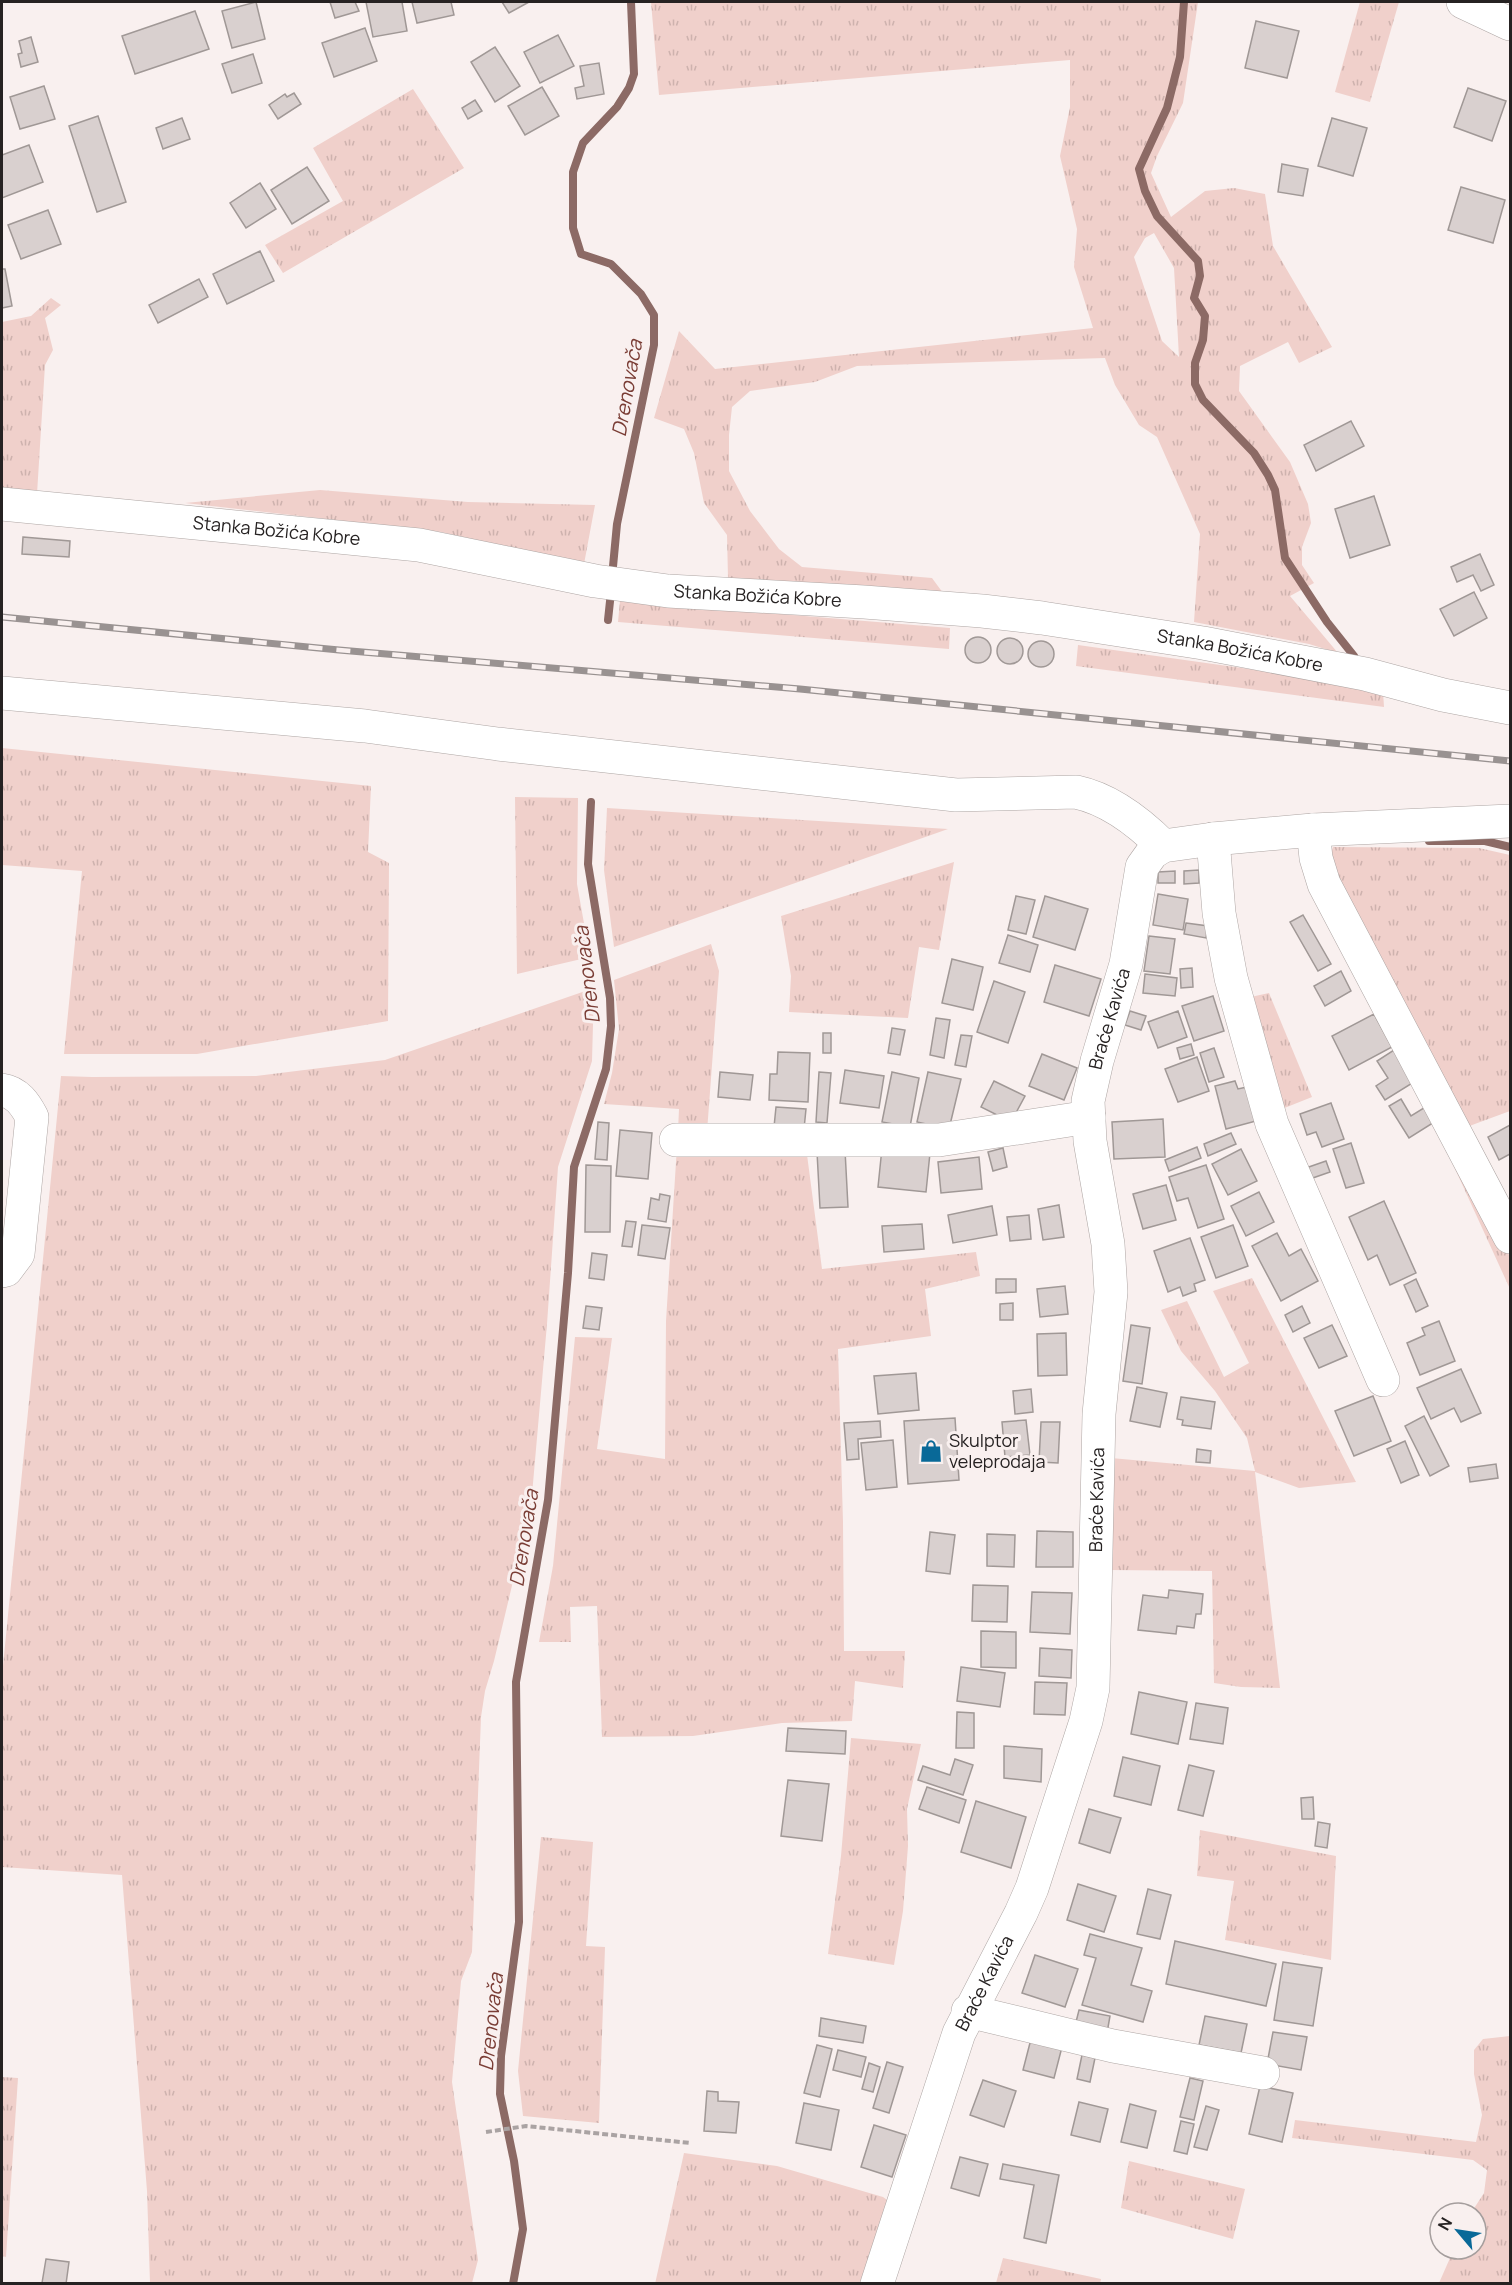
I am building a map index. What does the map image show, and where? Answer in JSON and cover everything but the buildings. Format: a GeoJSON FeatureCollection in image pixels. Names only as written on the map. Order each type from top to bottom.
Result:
{"type":"FeatureCollection","features":[{"type":"Feature","properties":{"kind":"street"},"geometry":{"type":"LineString","coordinates":[[1463,2],[1510,24]]}},
{"type":"Feature","properties":{"kind":"street","name":"Stanka Božića Kobre"},"geometry":{"type":"LineString","coordinates":[[2,504],[419,545],[595,581],[668,591],[958,609],[1042,618],[1203,643],[1319,665],[1374,676],[1443,695],[1510,708]]}},
{"type":"Feature","properties":{"kind":"street"},"geometry":{"type":"LineString","coordinates":[[2,693],[365,726],[498,744],[956,795],[1076,792],[1089,794],[1112,806],[1147,830],[1163,846],[1313,830],[1510,821]]}},
{"type":"Feature","properties":{"kind":"street"},"geometry":{"type":"LineString","coordinates":[[1313,830],[1316,858],[1324,884],[1510,1237]]}},
{"type":"Feature","properties":{"kind":"street"},"geometry":{"type":"LineString","coordinates":[[1213,839],[1219,913],[1231,978],[1272,1124],[1383,1380]]}},
{"type":"Feature","properties":{"kind":"street","name":"Braće Kavića"},"geometry":{"type":"LineString","coordinates":[[877,2283],[951,2055],[969,2011],[1032,1888],[1086,1721],[1093,1688],[1099,1414],[1111,1292],[1108,1245],[1090,1141],[1091,1083],[1125,964],[1142,867],[1152,853],[1163,846]]}},
{"type":"Feature","properties":{"kind":"street"},"geometry":{"type":"LineString","coordinates":[[2,1090],[6,1090],[25,1102],[32,1117],[18,1254],[6,1270],[2,1271]]}},
{"type":"Feature","properties":{"kind":"street"},"geometry":{"type":"LineString","coordinates":[[676,1140],[939,1140],[1089,1117]]}},
{"type":"Feature","properties":{"kind":"street"},"geometry":{"type":"LineString","coordinates":[[969,2011],[1113,2046],[1263,2073]]}},
{"type":"Feature","properties":{"kind":"path"},"geometry":{"type":"LineString","coordinates":[[488,2131],[526,2126],[690,2144]]}},
{"type":"Feature","properties":{"kind":"green space"},"geometry":{"type":"Polygon","coordinates":[[[651,2],[1198,2],[1183,103],[1151,173],[1171,217],[1205,191],[1234,188],[1265,194],[1273,246],[1332,347],[1299,363],[1288,342],[1240,366],[1239,391],[1290,462],[1308,504],[1311,523],[1302,547],[1302,565],[1314,583],[1290,596],[1338,653],[1309,644],[1194,622],[1200,534],[1157,437],[1139,425],[1115,385],[1105,358],[857,366],[815,382],[750,391],[732,407],[729,471],[750,511],[779,549],[802,567],[932,578],[943,593],[728,578],[727,535],[704,503],[694,453],[684,429],[654,418],[679,331],[715,369],[1093,328],[1074,267],[1077,229],[1060,156],[1070,107],[1070,60],[659,95],[651,2]],[[1154,233],[1145,238],[1134,257],[1162,341],[1179,357],[1174,268],[1154,233]]]}},
{"type":"Feature","properties":{"kind":"green space"},"geometry":{"type":"Polygon","coordinates":[[[1360,2],[1399,2],[1370,102],[1335,92],[1360,2]]]}},
{"type":"Feature","properties":{"kind":"green space"},"geometry":{"type":"Polygon","coordinates":[[[413,89],[464,168],[283,273],[265,245],[343,201],[313,148],[413,89]]]}},
{"type":"Feature","properties":{"kind":"green space"},"geometry":{"type":"Polygon","coordinates":[[[51,298],[61,305],[45,318],[53,350],[45,365],[37,494],[2,490],[2,322],[31,316],[51,298]]]}},
{"type":"Feature","properties":{"kind":"green space"},"geometry":{"type":"Polygon","coordinates":[[[320,490],[468,502],[595,505],[584,564],[441,532],[185,503],[320,490]]]}},
{"type":"Feature","properties":{"kind":"green space"},"geometry":{"type":"Polygon","coordinates":[[[620,601],[950,628],[949,649],[618,622],[620,601]]]}},
{"type":"Feature","properties":{"kind":"green space"},"geometry":{"type":"Polygon","coordinates":[[[1078,645],[1319,679],[1383,692],[1384,707],[1076,666],[1078,645]]]}},
{"type":"Feature","properties":{"kind":"green space"},"geometry":{"type":"Polygon","coordinates":[[[2,748],[371,786],[368,852],[389,863],[388,1021],[197,1054],[64,1054],[82,871],[2,865],[2,748]]]}},
{"type":"Feature","properties":{"kind":"green space"},"geometry":{"type":"Polygon","coordinates":[[[515,797],[578,798],[577,884],[590,957],[517,974],[515,797]]]}},
{"type":"Feature","properties":{"kind":"green space"},"geometry":{"type":"Polygon","coordinates":[[[607,808],[948,829],[614,947],[604,870],[607,808]]]}},
{"type":"Feature","properties":{"kind":"green space"},"geometry":{"type":"Polygon","coordinates":[[[1333,847],[1479,848],[1510,855],[1510,1111],[1464,1128],[1327,864],[1333,847]]]}},
{"type":"Feature","properties":{"kind":"green space"},"geometry":{"type":"Polygon","coordinates":[[[954,862],[939,950],[919,947],[908,1018],[789,1012],[791,976],[781,916],[954,862]]]}},
{"type":"Feature","properties":{"kind":"green space"},"geometry":{"type":"Polygon","coordinates":[[[711,944],[719,971],[707,1132],[678,1131],[679,1109],[604,1104],[619,1029],[614,980],[711,944]]]}},
{"type":"Feature","properties":{"kind":"green space"},"geometry":{"type":"Polygon","coordinates":[[[594,988],[592,1061],[558,1167],[531,1506],[485,1691],[481,1717],[472,1952],[461,1981],[452,2082],[478,2260],[472,2283],[150,2283],[147,2191],[122,1875],[2,1867],[2,1676],[61,1076],[256,1076],[385,1060],[594,988]]]}},
{"type":"Feature","properties":{"kind":"green space"},"geometry":{"type":"Polygon","coordinates":[[[1269,993],[1312,1097],[1277,1111],[1246,998],[1269,993]]]}},
{"type":"Feature","properties":{"kind":"green space"},"geometry":{"type":"Polygon","coordinates":[[[677,1146],[806,1147],[822,1269],[976,1252],[980,1276],[925,1289],[931,1336],[838,1349],[844,1651],[905,1651],[903,1688],[855,1681],[852,1721],[782,1723],[693,1736],[602,1737],[597,1606],[570,1607],[571,1642],[539,1642],[553,1566],[575,1337],[612,1338],[597,1449],[665,1459],[666,1321],[677,1146]]]}},
{"type":"Feature","properties":{"kind":"green space"},"geometry":{"type":"Polygon","coordinates":[[[1454,1146],[1510,1257],[1510,1289],[1446,1149],[1454,1146]]]}},
{"type":"Feature","properties":{"kind":"green space"},"geometry":{"type":"Polygon","coordinates":[[[1252,1278],[1356,1482],[1299,1488],[1255,1472],[1280,1688],[1241,1687],[1214,1683],[1212,1571],[1109,1570],[1111,1458],[1255,1471],[1247,1438],[1215,1391],[1181,1351],[1161,1310],[1187,1301],[1224,1377],[1249,1363],[1213,1291],[1252,1278]]]}},
{"type":"Feature","properties":{"kind":"green space"},"geometry":{"type":"Polygon","coordinates":[[[851,1738],[921,1744],[907,1809],[908,1846],[903,1911],[894,1965],[828,1954],[841,1856],[851,1738]]]}},
{"type":"Feature","properties":{"kind":"green space"},"geometry":{"type":"Polygon","coordinates":[[[1200,1830],[1336,1856],[1331,1960],[1225,1940],[1234,1881],[1197,1876],[1200,1830]]]}},
{"type":"Feature","properties":{"kind":"green space"},"geometry":{"type":"Polygon","coordinates":[[[541,1837],[593,1842],[586,1946],[605,1947],[599,2123],[523,2116],[518,2071],[541,1837]]]}},
{"type":"Feature","properties":{"kind":"green space"},"geometry":{"type":"Polygon","coordinates":[[[1510,2036],[1510,2283],[1439,2283],[1449,2261],[1488,2261],[1488,2201],[1479,2201],[1484,2193],[1487,2170],[1473,2160],[1292,2138],[1295,2120],[1476,2142],[1482,2115],[1474,2074],[1474,2050],[1483,2039],[1510,2036]]]}},
{"type":"Feature","properties":{"kind":"green space"},"geometry":{"type":"Polygon","coordinates":[[[2,2077],[18,2078],[6,2257],[2,2256],[2,2077]]]}},
{"type":"Feature","properties":{"kind":"green space"},"geometry":{"type":"Polygon","coordinates":[[[684,2153],[777,2166],[883,2197],[890,2202],[865,2283],[655,2284],[684,2153]]]}},
{"type":"Feature","properties":{"kind":"green space"},"geometry":{"type":"Polygon","coordinates":[[[1129,2161],[1245,2189],[1233,2239],[1121,2208],[1129,2161]]]}},
{"type":"Feature","properties":{"kind":"green space"},"geometry":{"type":"Polygon","coordinates":[[[1003,2258],[1101,2279],[1100,2284],[996,2283],[1003,2258]]]}},
{"type":"Feature","properties":{"kind":"waterway","name":"Drenovača"},"geometry":{"type":"LineString","coordinates":[[612,577],[617,524],[654,345],[654,315],[641,294],[611,264],[581,254],[573,228],[573,172],[583,143],[617,107],[629,88],[634,74],[631,2]]}},
{"type":"Feature","properties":{"kind":"waterway"},"geometry":{"type":"LineString","coordinates":[[1184,2],[1180,57],[1167,108],[1139,169],[1145,191],[1157,216],[1198,261],[1200,276],[1194,298],[1205,316],[1203,340],[1195,363],[1195,384],[1203,400],[1254,453],[1268,475],[1275,490],[1285,558],[1327,622],[1354,656]]}},
{"type":"Feature","properties":{"kind":"waterway","name":"Drenovača"},"geometry":{"type":"LineString","coordinates":[[608,620],[611,592]]}},
{"type":"Feature","properties":{"kind":"waterway","name":"Drenovača"},"geometry":{"type":"LineString","coordinates":[[513,2284],[523,2229],[514,2161],[500,2094],[501,2056],[519,1922],[516,1682],[548,1500],[568,1273],[574,1167],[606,1069],[611,1026],[610,998],[588,864],[591,802]]}},
{"type":"Feature","properties":{"kind":"waterway"},"geometry":{"type":"LineString","coordinates":[[1429,841],[1485,841],[1510,847]]}},
{"type":"Feature","properties":{"kind":"railway"},"geometry":{"type":"LineString","coordinates":[[2,617],[339,650],[800,689],[1510,761]]}},
{"type":"Feature","properties":{"kind":"place","name":"Skulptor veleprodaja"},"geometry":{"type":"Point","coordinates":[931,1451]}}]}
